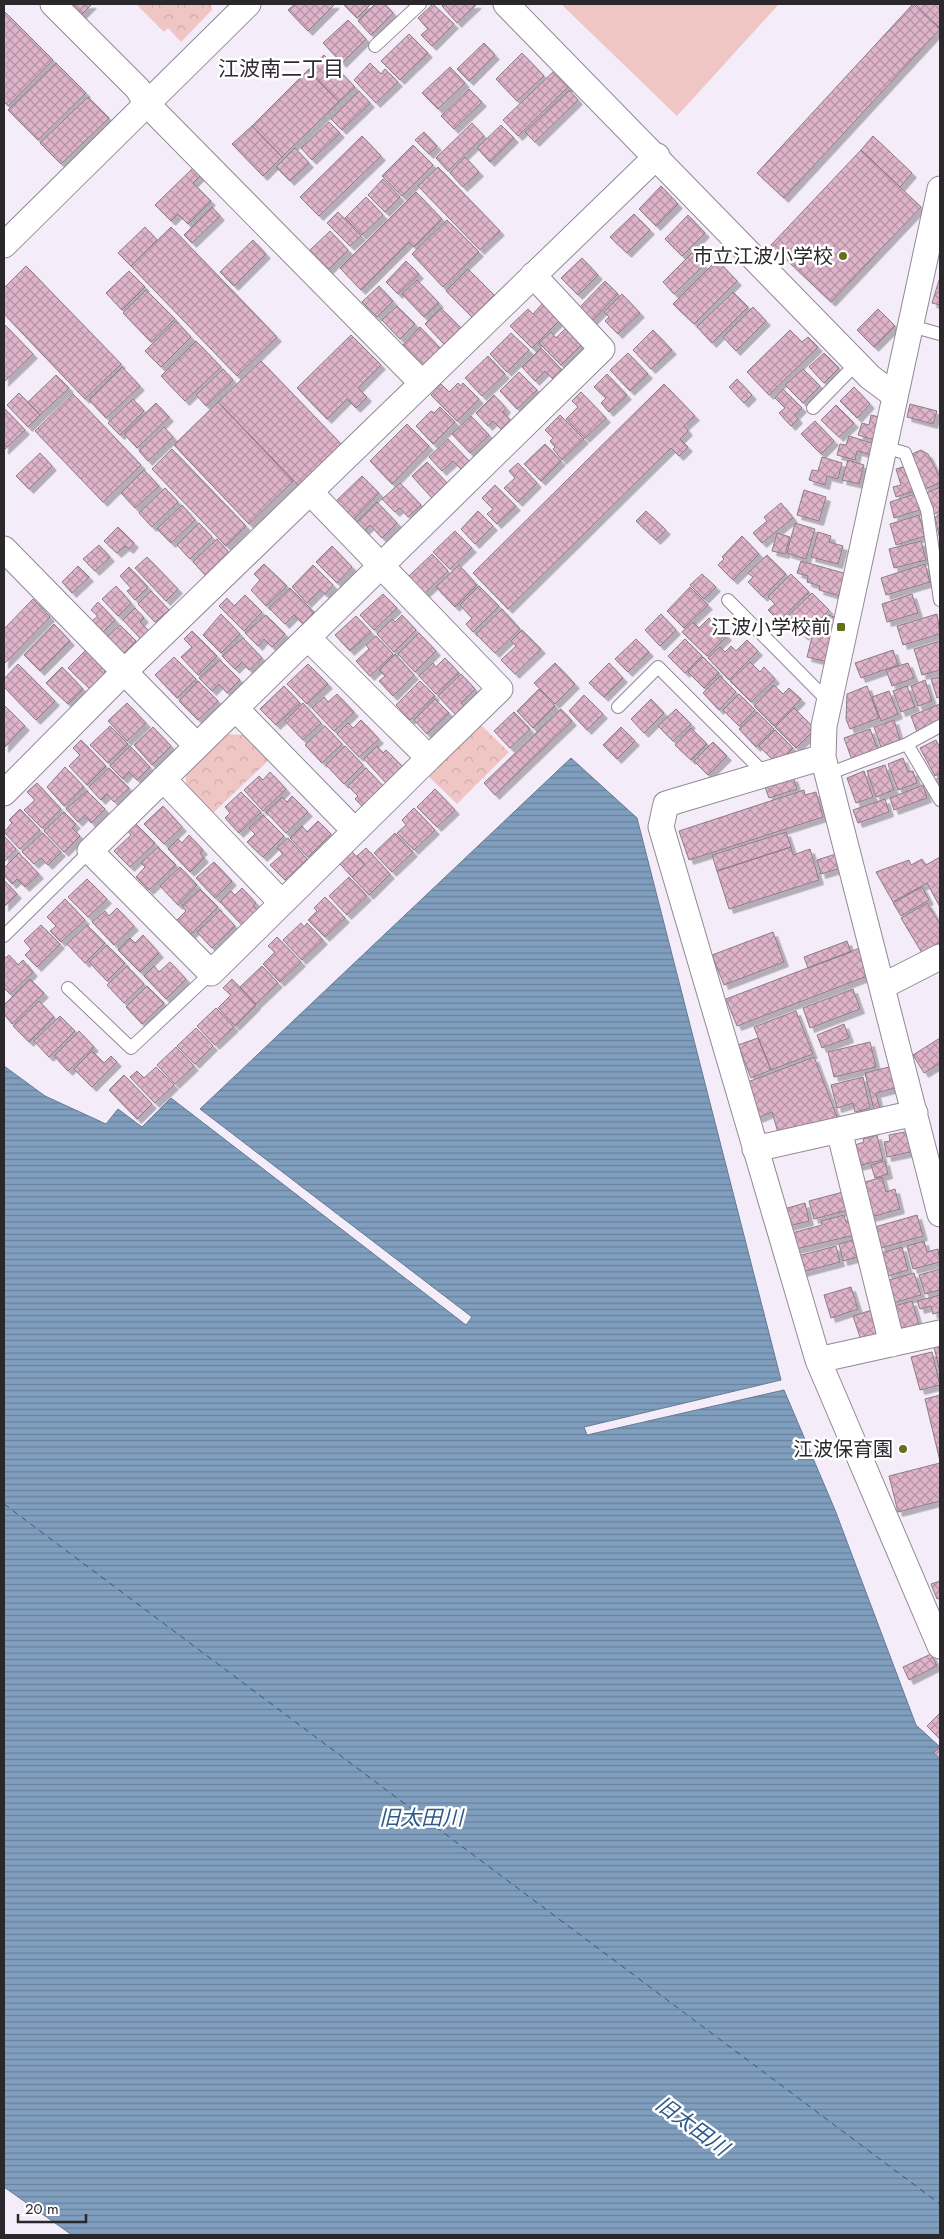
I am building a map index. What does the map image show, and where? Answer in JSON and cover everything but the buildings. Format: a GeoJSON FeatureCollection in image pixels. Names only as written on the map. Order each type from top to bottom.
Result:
{"type":"FeatureCollection","features":[{"type":"Feature","properties":{"kind":"street"},"geometry":{"type":"LineString","coordinates":[[53,4],[138,89],[146,103],[421,382]]}},
{"type":"Feature","properties":{"kind":"street"},"geometry":{"type":"LineString","coordinates":[[506,4],[657,156],[857,364],[870,377],[894,395]]}},
{"type":"Feature","properties":{"kind":"street"},"geometry":{"type":"LineString","coordinates":[[4,245],[243,5]]}},
{"type":"Feature","properties":{"kind":"street"},"geometry":{"type":"LineString","coordinates":[[4,793],[124,672],[421,382],[657,156]]}},
{"type":"Feature","properties":{"kind":"street"},"geometry":{"type":"LineString","coordinates":[[940,189],[824,726],[826,765],[940,1214]]}},
{"type":"Feature","properties":{"kind":"street"},"geometry":{"type":"LineString","coordinates":[[310,492],[381,565],[500,689],[211,973],[90,851],[236,709],[381,565],[602,349],[533,275]]}},
{"type":"Feature","properties":{"kind":"street"},"geometry":{"type":"LineString","coordinates":[[4,549],[198,746]]}},
{"type":"Feature","properties":{"kind":"street"},"geometry":{"type":"LineString","coordinates":[[308,638],[429,758]]}},
{"type":"Feature","properties":{"kind":"street"},"geometry":{"type":"LineString","coordinates":[[236,709],[355,831]]}},
{"type":"Feature","properties":{"kind":"street"},"geometry":{"type":"LineString","coordinates":[[826,765],[765,774],[666,804],[661,827],[818,1360],[940,1646]]}},
{"type":"Feature","properties":{"kind":"street"},"geometry":{"type":"LineString","coordinates":[[163,779],[282,903]]}},
{"type":"Feature","properties":{"kind":"street"},"geometry":{"type":"LineString","coordinates":[[883,986],[940,958]]}},
{"type":"Feature","properties":{"kind":"street"},"geometry":{"type":"LineString","coordinates":[[755,1149],[915,1113]]}},
{"type":"Feature","properties":{"kind":"street"},"geometry":{"type":"LineString","coordinates":[[839,1130],[892,1344]]}},
{"type":"Feature","properties":{"kind":"street"},"geometry":{"type":"LineString","coordinates":[[818,1360],[940,1333]]}},
{"type":"Feature","properties":{"kind":"lane"},"geometry":{"type":"LineString","coordinates":[[375,46],[420,4]]}},
{"type":"Feature","properties":{"kind":"lane"},"geometry":{"type":"LineString","coordinates":[[911,326],[940,334]]}},
{"type":"Feature","properties":{"kind":"lane"},"geometry":{"type":"LineString","coordinates":[[813,408],[857,364]]}},
{"type":"Feature","properties":{"kind":"lane"},"geometry":{"type":"LineString","coordinates":[[884,447],[905,453],[927,510],[940,600]]}},
{"type":"Feature","properties":{"kind":"lane"},"geometry":{"type":"LineString","coordinates":[[728,600],[829,702]]}},
{"type":"Feature","properties":{"kind":"lane"},"geometry":{"type":"LineString","coordinates":[[618,707],[658,667],[765,774]]}},
{"type":"Feature","properties":{"kind":"lane"},"geometry":{"type":"LineString","coordinates":[[826,765],[907,744],[940,726]]}},
{"type":"Feature","properties":{"kind":"lane"},"geometry":{"type":"LineString","coordinates":[[907,744],[940,800]]}},
{"type":"Feature","properties":{"kind":"lane"},"geometry":{"type":"LineString","coordinates":[[4,936],[90,851]]}},
{"type":"Feature","properties":{"kind":"lane"},"geometry":{"type":"LineString","coordinates":[[68,988],[131,1048],[211,973]]}},
{"type":"Feature","properties":{"kind":"green space"},"geometry":{"type":"Polygon","coordinates":[[[136,4],[211,4],[212,10],[181,42],[168,28],[164,32],[136,4]]]}},
{"type":"Feature","properties":{"kind":"green space"},"geometry":{"type":"Polygon","coordinates":[[[561,4],[779,4],[677,116],[561,4]]]}},
{"type":"Feature","properties":{"kind":"green space"},"geometry":{"type":"Polygon","coordinates":[[[480,724],[509,752],[457,804],[428,776],[480,724]]]}},
{"type":"Feature","properties":{"kind":"green space"},"geometry":{"type":"Polygon","coordinates":[[[224,734],[246,735],[269,760],[211,815],[186,789],[186,771],[224,734]]]}},
{"type":"Feature","properties":{"kind":"water","name":"旧太田川"},"geometry":{"type":"Polygon","coordinates":[[[571,758],[637,818],[781,1380],[584,1427],[587,1435],[784,1390],[835,1510],[916,1725],[940,1747],[940,2235],[72,2235],[4,2187],[4,1066],[45,1096],[106,1124],[118,1109],[142,1127],[171,1098],[466,1325],[472,1317],[200,1109],[571,758]]]}},
{"type":"Feature","properties":{"kind":"ferry route"},"geometry":{"type":"LineString","coordinates":[[4,1504],[940,2204]]}},
{"type":"Feature","properties":{"kind":"place","name":"市立江波小学校"},"geometry":{"type":"Point","coordinates":[843,256]}},
{"type":"Feature","properties":{"kind":"place","name":"江波小学校前"},"geometry":{"type":"Point","coordinates":[841,627]}},
{"type":"Feature","properties":{"kind":"place","name":"江波保育園"},"geometry":{"type":"Point","coordinates":[903,1449]}},
{"type":"Feature","properties":{"kind":"district","name":"江波南二丁目"},"geometry":{"type":"Point","coordinates":[281,69]}}]}
